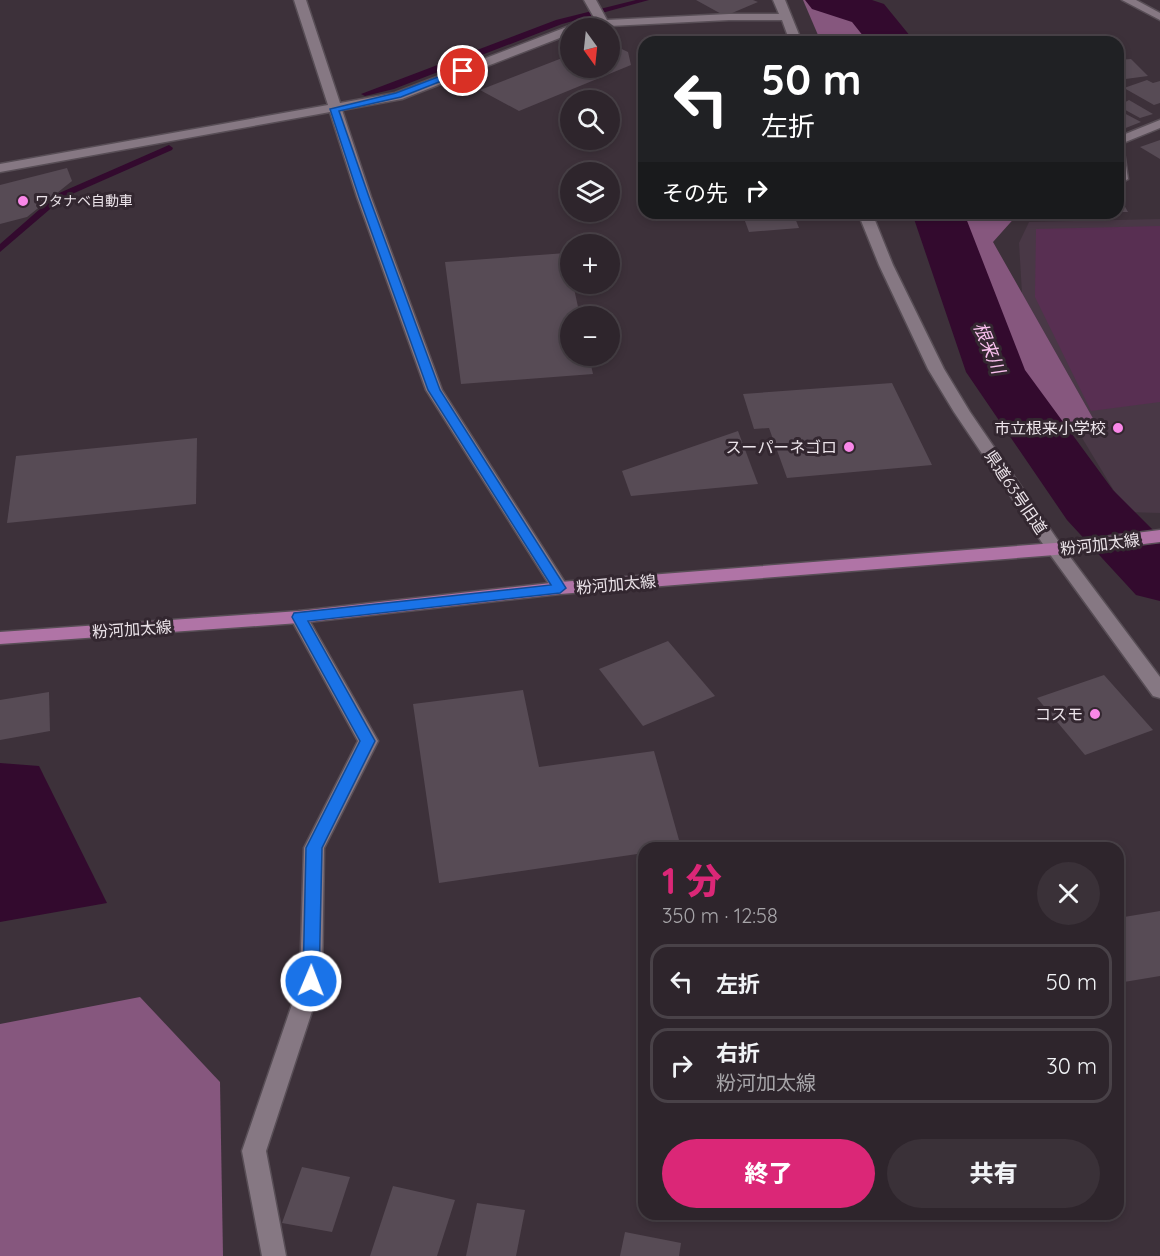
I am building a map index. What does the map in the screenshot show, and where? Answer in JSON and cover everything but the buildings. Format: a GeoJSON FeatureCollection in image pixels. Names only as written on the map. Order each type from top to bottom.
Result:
{"type":"FeatureCollection","features":[{"type":"Feature","properties":{"kind":"main road","name":"粉河加太線"},"geometry":{"type":"LineString","coordinates":[[0,638],[299,617],[560,588],[1055,549],[1160,536]]}},
{"type":"Feature","properties":{"kind":"street"},"geometry":{"type":"LineString","coordinates":[[300,0],[364,197],[434,390],[560,588]]}},
{"type":"Feature","properties":{"kind":"street"},"geometry":{"type":"LineString","coordinates":[[1128,0],[1160,17]]}},
{"type":"Feature","properties":{"kind":"street"},"geometry":{"type":"LineString","coordinates":[[780,2],[794,36]]}},
{"type":"Feature","properties":{"kind":"street"},"geometry":{"type":"LineString","coordinates":[[592,4],[600,18]]}},
{"type":"Feature","properties":{"kind":"street"},"geometry":{"type":"LineString","coordinates":[[620,21],[786,17]]}},
{"type":"Feature","properties":{"kind":"street"},"geometry":{"type":"LineString","coordinates":[[0,168],[398,96],[560,34]]}},
{"type":"Feature","properties":{"kind":"street"},"geometry":{"type":"LineString","coordinates":[[1124,139],[1160,124]]}},
{"type":"Feature","properties":{"kind":"street","name":"県道63号旧道"},"geometry":{"type":"LineString","coordinates":[[867,219],[886,265],[936,369],[1055,549],[1160,691]]}},
{"type":"Feature","properties":{"kind":"street"},"geometry":{"type":"LineString","coordinates":[[274,1256],[254,1151],[311,981],[314,848],[368,741],[299,617]]}},
{"type":"Feature","properties":{"kind":"shaded area"},"geometry":{"type":"Polygon","coordinates":[[[803,0],[852,0],[899,36],[818,36],[803,0]]]}},
{"type":"Feature","properties":{"kind":"shaded area"},"geometry":{"type":"Polygon","coordinates":[[[956,219],[1014,219],[993,242],[1099,429],[1052,435],[1000,356],[956,219]]]}},
{"type":"Feature","properties":{"kind":"shaded area","name":"市立根来小学校"},"geometry":{"type":"Polygon","coordinates":[[[1160,219],[1160,513],[1127,512],[1025,344],[1019,243],[1029,222],[1160,219]]]}},
{"type":"Feature","properties":{"kind":"shaded area","name":"市立根来小学校"},"geometry":{"type":"Polygon","coordinates":[[[1160,226],[1160,402],[1091,411],[1035,297],[1036,229],[1160,226]]]}},
{"type":"Feature","properties":{"kind":"shaded area"},"geometry":{"type":"Polygon","coordinates":[[[0,763],[39,766],[107,903],[0,922],[0,763]]]}},
{"type":"Feature","properties":{"kind":"shaded area"},"geometry":{"type":"Polygon","coordinates":[[[140,997],[220,1082],[223,1256],[0,1256],[0,1024],[140,997]]]}},
{"type":"Feature","properties":{"kind":"waterway"},"geometry":{"type":"LineString","coordinates":[[365,94],[391,87],[559,22],[645,0]]}},
{"type":"Feature","properties":{"kind":"waterway","name":"根来川"},"geometry":{"type":"LineString","coordinates":[[827,0],[868,13],[887,36]]}},
{"type":"Feature","properties":{"kind":"waterway"},"geometry":{"type":"LineString","coordinates":[[0,249],[60,196],[169,148]]}},
{"type":"Feature","properties":{"kind":"waterway","name":"根来川"},"geometry":{"type":"LineString","coordinates":[[940,219],[996,372],[1090,505],[1160,578]]}},
{"type":"Feature","properties":{"kind":"place","name":"ワタナベ自動車"},"geometry":{"type":"Point","coordinates":[23,201]}},
{"type":"Feature","properties":{"kind":"place","name":"市立根来小学校"},"geometry":{"type":"Point","coordinates":[1118,428]}},
{"type":"Feature","properties":{"kind":"place","name":"スーパーネゴロ"},"geometry":{"type":"Point","coordinates":[849,447]}},
{"type":"Feature","properties":{"kind":"place","name":"コスモ"},"geometry":{"type":"Point","coordinates":[1095,714]}},
{"type":"Feature","properties":{"kind":"route"},"geometry":{"type":"LineString","coordinates":[[311,981],[314,848],[368,741],[299,617],[560,588],[434,390],[334,109],[398,96],[463,71]]}}]}
